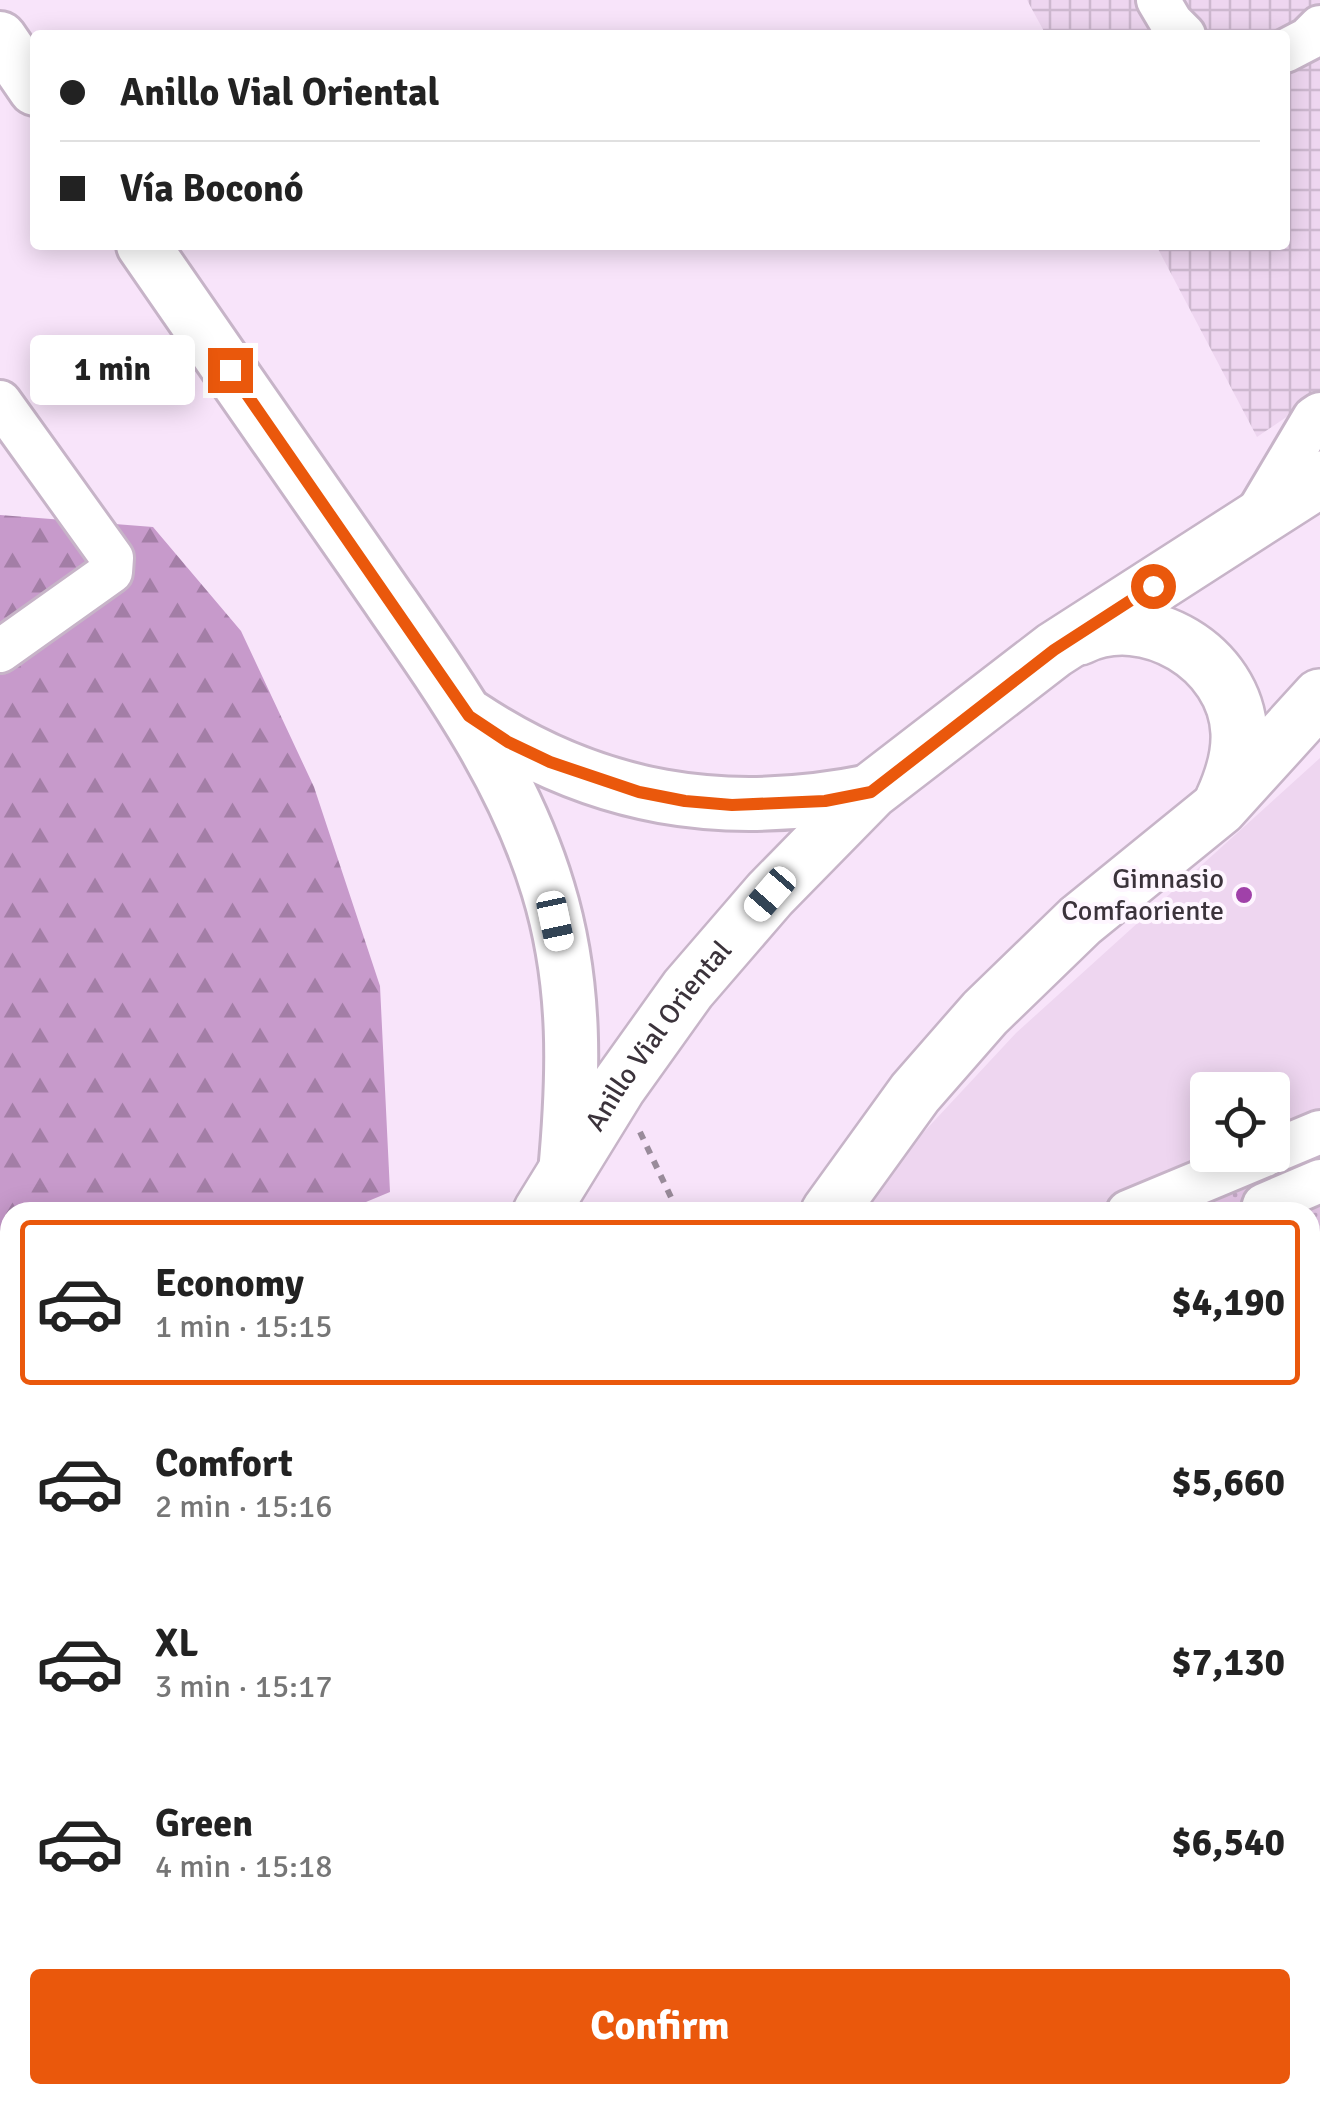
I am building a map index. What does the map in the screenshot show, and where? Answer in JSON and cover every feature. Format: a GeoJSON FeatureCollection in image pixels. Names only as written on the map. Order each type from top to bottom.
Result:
{"type":"FeatureCollection","features":[{"type":"Feature","properties":{"kind":"highway","name":"Anillo Vial Oriental"},"geometry":{"type":"LineString","coordinates":[[553,1193],[618,1088],[688,989],[770,894],[871,792],[1054,650],[1320,480]]}},
{"type":"Feature","properties":{"kind":"highway"},"geometry":{"type":"LineString","coordinates":[[1054,650],[1091,631],[1131,626],[1171,636],[1205,659],[1228,692],[1239,730],[1236,771],[1219,808]]}},
{"type":"Feature","properties":{"kind":"highway"},"geometry":{"type":"LineString","coordinates":[[836,1202],[915,1093],[985,1013],[1080,921],[1219,808],[1320,697]]}},
{"type":"Feature","properties":{"kind":"main road"},"geometry":{"type":"LineString","coordinates":[[0,38],[30,82]]}},
{"type":"Feature","properties":{"kind":"main road"},"geometry":{"type":"LineString","coordinates":[[146,250],[469,716],[515,800],[552,908],[568,983],[574,1079],[553,1193]]}},
{"type":"Feature","properties":{"kind":"main road"},"geometry":{"type":"LineString","coordinates":[[469,716],[508,742],[579,774],[685,801],[778,805],[871,792]]}},
{"type":"Feature","properties":{"kind":"lane"},"geometry":{"type":"LineString","coordinates":[[1158,0],[1179,30]]}},
{"type":"Feature","properties":{"kind":"lane"},"geometry":{"type":"LineString","coordinates":[[1290,48],[1320,28]]}},
{"type":"Feature","properties":{"kind":"lane"},"geometry":{"type":"LineString","coordinates":[[0,402],[112,558],[111,572],[0,651]]}},
{"type":"Feature","properties":{"kind":"lane"},"geometry":{"type":"LineString","coordinates":[[1252,522],[1320,414]]}},
{"type":"Feature","properties":{"kind":"lane"},"geometry":{"type":"LineString","coordinates":[[1290,1144],[1320,1132]]}},
{"type":"Feature","properties":{"kind":"lane"},"geometry":{"type":"LineString","coordinates":[[1152,1202],[1223,1172]]}},
{"type":"Feature","properties":{"kind":"lane"},"geometry":{"type":"LineString","coordinates":[[1271,1202],[1320,1181]]}},
{"type":"Feature","properties":{"kind":"path"},"geometry":{"type":"LineString","coordinates":[[618,1088],[673,1202]]}},
{"type":"Feature","properties":{"kind":"shaded area"},"geometry":{"type":"Polygon","coordinates":[[[1027,0],[1320,0],[1320,394],[1257,437],[1159,250],[1290,250],[1290,30],[1043,30],[1027,0]]]}},
{"type":"Feature","properties":{"kind":"shaded area","name":"Gimnasio Comfaoriente"},"geometry":{"type":"Polygon","coordinates":[[[1320,758],[1320,1120],[1290,1133],[1290,1072],[1190,1072],[1190,1172],[1197,1172],[1124,1202],[865,1202],[894,1164],[1016,1033],[1320,758]]]}},
{"type":"Feature","properties":{"kind":"shaded area"},"geometry":{"type":"Polygon","coordinates":[[[1320,1153],[1320,1202],[1200,1202],[1274,1172],[1290,1172],[1290,1165],[1320,1153]]]}},
{"type":"Feature","properties":{"kind":"green space"},"geometry":{"type":"Polygon","coordinates":[[[0,515],[153,527],[241,631],[314,787],[380,986],[390,1192],[366,1202],[0,1202],[0,515]]]}},
{"type":"Feature","properties":{"kind":"place","name":"Gimnasio Comfaoriente"},"geometry":{"type":"Point","coordinates":[1244,895]}},
{"type":"Feature","properties":{"kind":"route"},"geometry":{"type":"LineString","coordinates":[[230,370],[469,716],[508,742],[550,762],[594,780],[639,792],[685,801],[778,805],[871,792],[1054,650],[1153,586]]}}]}
